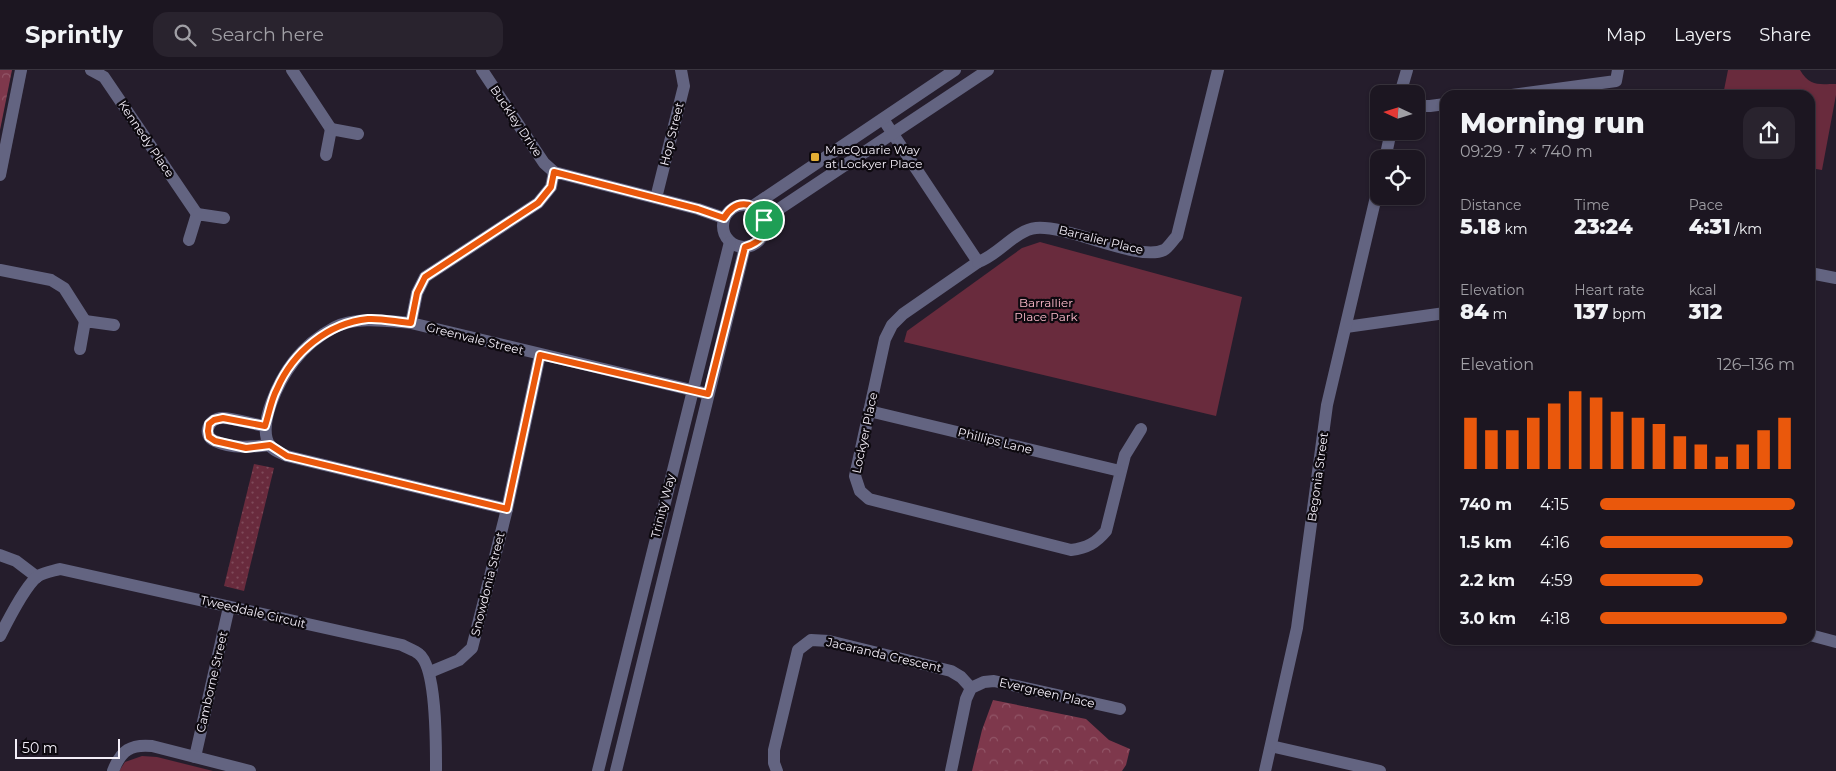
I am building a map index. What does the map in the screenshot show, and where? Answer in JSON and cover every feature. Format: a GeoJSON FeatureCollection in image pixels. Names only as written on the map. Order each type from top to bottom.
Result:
{"type":"FeatureCollection","features":[{"type":"Feature","properties":{"kind":"street"},"geometry":{"type":"LineString","coordinates":[[0,175],[21,70]]}},
{"type":"Feature","properties":{"kind":"street","name":"Kennedy Place"},"geometry":{"type":"LineString","coordinates":[[91,70],[104,77],[197,214]]}},
{"type":"Feature","properties":{"kind":"street"},"geometry":{"type":"LineString","coordinates":[[292,70],[332,130],[326,155]]}},
{"type":"Feature","properties":{"kind":"street","name":"Buckley Drive"},"geometry":{"type":"LineString","coordinates":[[482,70],[544,163],[554,172]]}},
{"type":"Feature","properties":{"kind":"street","name":"Hop Street"},"geometry":{"type":"LineString","coordinates":[[656,198],[684,86],[681,70]]}},
{"type":"Feature","properties":{"kind":"street"},"geometry":{"type":"LineString","coordinates":[[753,206],[956,70]]}},
{"type":"Feature","properties":{"kind":"street"},"geometry":{"type":"LineString","coordinates":[[764,220],[988,70]]}},
{"type":"Feature","properties":{"kind":"street","name":"Barralier Place"},"geometry":{"type":"LineString","coordinates":[[978,262],[988,258],[1020,233],[1035,228],[1051,228],[1145,253],[1164,250],[1177,236],[1218,70]]}},
{"type":"Feature","properties":{"kind":"street"},"geometry":{"type":"LineString","coordinates":[[1403,85],[1407,70]]}},
{"type":"Feature","properties":{"kind":"street"},"geometry":{"type":"LineString","coordinates":[[1547,90],[1616,80],[1618,70]]}},
{"type":"Feature","properties":{"kind":"street"},"geometry":{"type":"LineString","coordinates":[[1425,106],[1440,105]]}},
{"type":"Feature","properties":{"kind":"street"},"geometry":{"type":"LineString","coordinates":[[883,119],[978,262]]}},
{"type":"Feature","properties":{"kind":"street"},"geometry":{"type":"LineString","coordinates":[[332,130],[358,134]]}},
{"type":"Feature","properties":{"kind":"street"},"geometry":{"type":"LineString","coordinates":[[411,323],[417,293],[425,277],[538,203],[551,187],[554,172],[698,209],[724,218],[730,209],[736,206],[742,204],[753,206],[760,212],[764,220],[765,229],[761,238],[754,245],[745,247],[737,246],[730,242]]}},
{"type":"Feature","properties":{"kind":"street","name":"Begonia Street"},"geometry":{"type":"LineString","coordinates":[[1265,771],[1298,628],[1328,406],[1374,205]]}},
{"type":"Feature","properties":{"kind":"street"},"geometry":{"type":"LineString","coordinates":[[189,240],[197,214],[224,218]]}},
{"type":"Feature","properties":{"kind":"street","name":"Trinity Way"},"geometry":{"type":"LineString","coordinates":[[598,771],[730,242],[723,231],[724,218]]}},
{"type":"Feature","properties":{"kind":"street","name":"Trinity Way"},"geometry":{"type":"LineString","coordinates":[[616,771],[745,247]]}},
{"type":"Feature","properties":{"kind":"street","name":"Lockyer Place"},"geometry":{"type":"LineString","coordinates":[[978,262],[903,314],[892,325],[885,339],[855,476],[860,491],[869,499],[1071,550],[1086,548],[1099,540],[1106,531],[1124,455],[1141,429]]}},
{"type":"Feature","properties":{"kind":"street"},"geometry":{"type":"LineString","coordinates":[[0,270],[51,280],[64,288],[85,321],[80,349]]}},
{"type":"Feature","properties":{"kind":"street"},"geometry":{"type":"LineString","coordinates":[[1815,274],[1836,278]]}},
{"type":"Feature","properties":{"kind":"street"},"geometry":{"type":"LineString","coordinates":[[1346,327],[1440,314]]}},
{"type":"Feature","properties":{"kind":"street","name":"Greenvale Street"},"geometry":{"type":"LineString","coordinates":[[265,426],[277,388],[294,360],[315,340],[337,326],[369,319],[411,323],[708,394]]}},
{"type":"Feature","properties":{"kind":"street"},"geometry":{"type":"LineString","coordinates":[[85,321],[114,325]]}},
{"type":"Feature","properties":{"kind":"street","name":"Snowdonia Street"},"geometry":{"type":"LineString","coordinates":[[430,672],[458,660],[472,648],[507,509],[540,355]]}},
{"type":"Feature","properties":{"kind":"street","name":"Phillips Lane"},"geometry":{"type":"LineString","coordinates":[[869,411],[1120,472]]}},
{"type":"Feature","properties":{"kind":"street"},"geometry":{"type":"LineString","coordinates":[[270,445],[265,426],[223,418],[214,420],[209,424],[209,437],[215,441],[246,448],[270,445],[287,456],[507,509]]}},
{"type":"Feature","properties":{"kind":"street"},"geometry":{"type":"LineString","coordinates":[[0,555],[16,561],[37,577],[9,617],[0,636]]}},
{"type":"Feature","properties":{"kind":"street","name":"Tweeddale Circuit"},"geometry":{"type":"LineString","coordinates":[[37,577],[60,569],[402,645],[420,654],[430,672],[436,771]]}},
{"type":"Feature","properties":{"kind":"street","name":"Camborne Street"},"geometry":{"type":"LineString","coordinates":[[195,757],[229,607]]}},
{"type":"Feature","properties":{"kind":"street"},"geometry":{"type":"LineString","coordinates":[[1815,637],[1836,642]]}},
{"type":"Feature","properties":{"kind":"street","name":"Jacaranda Crescent"},"geometry":{"type":"LineString","coordinates":[[777,771],[774,763],[774,750],[798,650],[811,640],[829,641],[951,670],[971,688]]}},
{"type":"Feature","properties":{"kind":"street","name":"Evergreen Place"},"geometry":{"type":"LineString","coordinates":[[971,688],[984,682],[994,681],[1120,709]]}},
{"type":"Feature","properties":{"kind":"street"},"geometry":{"type":"LineString","coordinates":[[951,771],[966,699],[971,688]]}},
{"type":"Feature","properties":{"kind":"street"},"geometry":{"type":"LineString","coordinates":[[113,771],[123,753],[137,744],[152,746],[250,771]]}},
{"type":"Feature","properties":{"kind":"street"},"geometry":{"type":"LineString","coordinates":[[1271,746],[1380,771]]}},
{"type":"Feature","properties":{"kind":"green space"},"geometry":{"type":"Polygon","coordinates":[[[0,70],[12,70],[0,130],[0,70]]]}},
{"type":"Feature","properties":{"kind":"green space"},"geometry":{"type":"Polygon","coordinates":[[[1728,70],[1800,70],[1811,82],[1836,84],[1836,95],[1822,170],[1815,169],[1815,90],[1724,90],[1728,70]]]}},
{"type":"Feature","properties":{"kind":"green space","name":"Barrallier Place Park"},"geometry":{"type":"Polygon","coordinates":[[[1040,242],[1242,297],[1216,416],[904,342],[907,331],[1022,248],[1040,242]]]}},
{"type":"Feature","properties":{"kind":"green space"},"geometry":{"type":"Polygon","coordinates":[[[254,464],[274,468],[244,591],[224,586],[254,464]]]}},
{"type":"Feature","properties":{"kind":"green space"},"geometry":{"type":"Polygon","coordinates":[[[993,700],[1086,719],[1109,740],[1130,749],[1126,765],[1122,771],[972,771],[982,730],[993,700]]]}},
{"type":"Feature","properties":{"kind":"green space"},"geometry":{"type":"Polygon","coordinates":[[[142,756],[157,757],[213,771],[119,771],[125,762],[142,756]]]}},
{"type":"Feature","properties":{"kind":"place","name":"MacQuarie Way at Lockyer Place"},"geometry":{"type":"Point","coordinates":[815,157]}},
{"type":"Feature","properties":{"kind":"route"},"geometry":{"type":"LineString","coordinates":[[554,172],[698,209],[724,218],[730,209],[742,204],[748,204],[760,212],[764,220],[765,229],[761,238],[754,245],[745,247],[708,394],[540,355],[507,509],[287,456],[270,445],[246,448],[215,441],[209,437],[209,424],[214,420],[223,418],[265,426],[277,388],[294,360],[315,340],[337,326],[369,319],[411,323],[417,293],[425,277],[538,203],[551,187],[554,172]]}}]}
